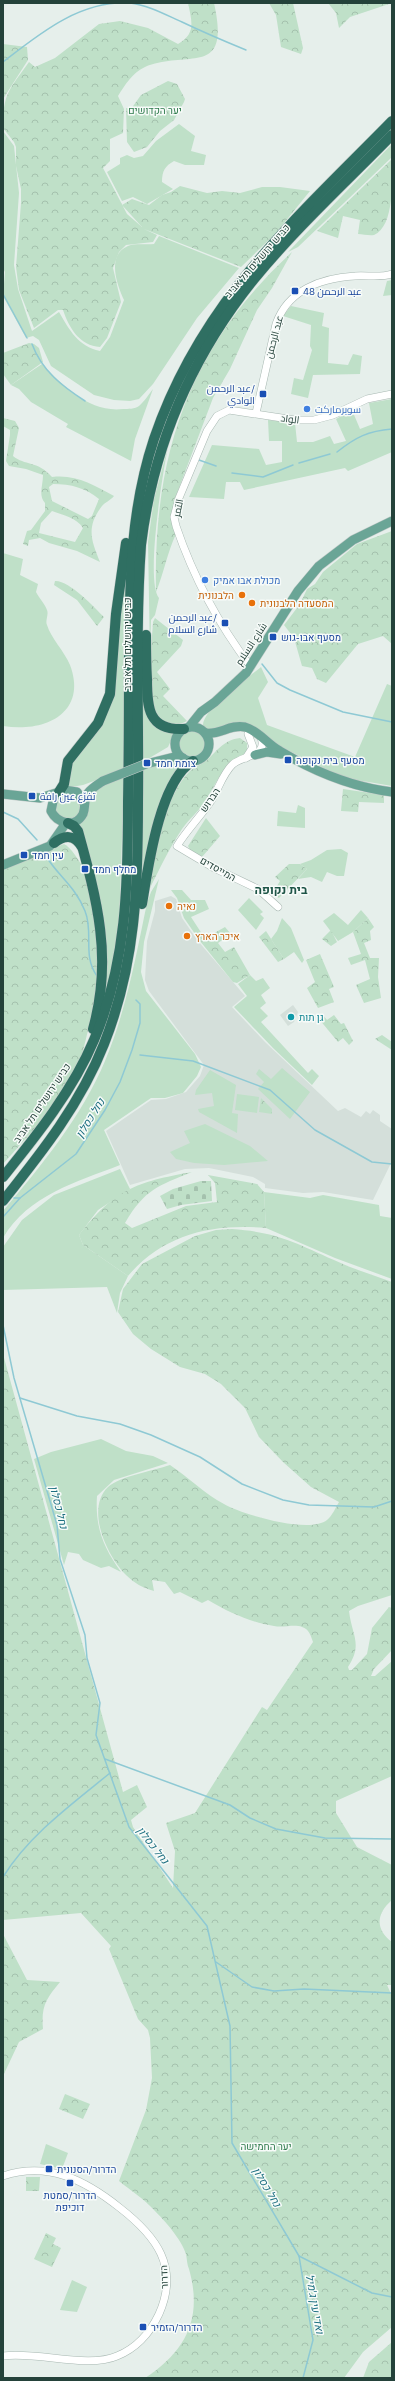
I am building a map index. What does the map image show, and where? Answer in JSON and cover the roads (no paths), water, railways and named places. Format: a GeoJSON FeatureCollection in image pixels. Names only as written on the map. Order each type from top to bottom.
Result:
{"type":"FeatureCollection","features":[{"type":"Feature","properties":{"kind":"highway","name":"כביש ירושלים תל אביב"},"geometry":{"type":"LineString","coordinates":[[3,1177],[51,1115],[82,1064],[105,1011],[120,951],[125,920],[128,860],[130,565],[134,523],[147,462],[160,422],[178,379],[199,340],[223,303],[270,245],[392,121]]}},
{"type":"Feature","properties":{"kind":"highway","name":"כביש ירושלים תל אביב"},"geometry":{"type":"LineString","coordinates":[[3,1201],[54,1136],[73,1106],[103,1045],[124,983],[131,945],[137,891],[140,565],[144,524],[150,488],[162,445],[179,401],[201,357],[222,322],[255,278],[278,252],[392,135]]}},
{"type":"Feature","properties":{"kind":"highway"},"geometry":{"type":"LineString","coordinates":[[58,793],[64,784],[68,761],[98,723],[110,694],[116,614],[124,549],[147,462]]}},
{"type":"Feature","properties":{"kind":"highway"},"geometry":{"type":"LineString","coordinates":[[150,488],[144,565],[148,705],[152,717],[160,724],[170,728],[186,728]]}},
{"type":"Feature","properties":{"kind":"highway"},"geometry":{"type":"LineString","coordinates":[[124,983],[160,817],[180,773],[193,761]]}},
{"type":"Feature","properties":{"kind":"highway"},"geometry":{"type":"LineString","coordinates":[[67,823],[76,828],[83,849],[99,910],[103,953],[102,983],[82,1064]]}},
{"type":"Feature","properties":{"kind":"highway"},"geometry":{"type":"LineString","coordinates":[[54,843],[69,836],[78,841],[83,849]]}},
{"type":"Feature","properties":{"kind":"main road","name":"شارع السلام"},"geometry":{"type":"LineString","coordinates":[[205,732],[201,719],[215,702],[251,667],[292,599],[312,573],[345,545],[392,521]]}},
{"type":"Feature","properties":{"kind":"main road","name":"شارع السلام"},"geometry":{"type":"LineString","coordinates":[[186,728],[201,712],[215,702]]}},
{"type":"Feature","properties":{"kind":"main road"},"geometry":{"type":"LineString","coordinates":[[151,763],[168,752],[175,742],[178,734],[186,728],[197,727],[205,732],[214,734],[236,726],[246,728],[288,756],[347,782],[392,792]]}},
{"type":"Feature","properties":{"kind":"main road"},"geometry":{"type":"LineString","coordinates":[[205,732],[209,748]]}},
{"type":"Feature","properties":{"kind":"main road"},"geometry":{"type":"LineString","coordinates":[[67,823],[53,814],[42,802],[3,794],[42,798],[101,782],[151,763],[174,757],[193,761],[203,757],[216,739],[226,734],[236,732],[248,734],[263,740]]}},
{"type":"Feature","properties":{"kind":"main road"},"geometry":{"type":"LineString","coordinates":[[175,742],[178,752],[183,758]]}},
{"type":"Feature","properties":{"kind":"main road"},"geometry":{"type":"LineString","coordinates":[[250,757],[269,752],[288,756]]}},
{"type":"Feature","properties":{"kind":"main road"},"geometry":{"type":"LineString","coordinates":[[3,865],[54,843],[67,823],[80,818],[84,810],[84,802],[89,792],[101,782]]}},
{"type":"Feature","properties":{"kind":"main road"},"geometry":{"type":"LineString","coordinates":[[71,790],[79,794],[84,802]]}},
{"type":"Feature","properties":{"kind":"main road"},"geometry":{"type":"LineString","coordinates":[[44,848],[55,831],[51,802],[58,793]]}},
{"type":"Feature","properties":{"kind":"street","name":"عبد الرحمن"},"geometry":{"type":"LineString","coordinates":[[256,413],[279,314],[290,300],[302,290],[318,283],[355,276],[392,274]]}},
{"type":"Feature","properties":{"kind":"street","name":"الواد"},"geometry":{"type":"LineString","coordinates":[[256,413],[295,420],[314,420],[333,415],[367,399],[392,394]]}},
{"type":"Feature","properties":{"kind":"street","name":"التمر"},"geometry":{"type":"LineString","coordinates":[[251,667],[232,642],[209,601],[178,532],[174,517],[179,498],[214,420],[221,413],[229,410],[256,413]]}},
{"type":"Feature","properties":{"kind":"street"},"geometry":{"type":"LineString","coordinates":[[248,734],[253,747],[250,757]]}},
{"type":"Feature","properties":{"kind":"street","name":"הברוש"},"geometry":{"type":"LineString","coordinates":[[177,846],[211,800],[231,767],[237,762],[250,757],[260,749],[263,740]]}},
{"type":"Feature","properties":{"kind":"street","name":"המייסדים"},"geometry":{"type":"LineString","coordinates":[[177,846],[214,868],[258,889],[278,907]]}},
{"type":"Feature","properties":{"kind":"street","name":"הדרור"},"geometry":{"type":"LineString","coordinates":[[3,2176],[16,2172],[41,2172],[70,2177],[92,2186],[148,2232],[160,2251],[166,2274],[164,2298],[155,2323],[141,2340],[125,2352],[99,2360],[33,2355],[3,2356]]}},
{"type":"Feature","properties":{"kind":"waterway"},"geometry":{"type":"LineString","coordinates":[[3,62],[46,30],[77,13],[94,7],[130,3],[163,13],[246,50]]}},
{"type":"Feature","properties":{"kind":"waterway"},"geometry":{"type":"LineString","coordinates":[[3,276],[3,285]]}},
{"type":"Feature","properties":{"kind":"waterway"},"geometry":{"type":"LineString","coordinates":[[3,294],[27,338]]}},
{"type":"Feature","properties":{"kind":"waterway"},"geometry":{"type":"LineString","coordinates":[[32,344],[36,354],[47,370],[68,390],[85,401]]}},
{"type":"Feature","properties":{"kind":"waterway"},"geometry":{"type":"LineString","coordinates":[[337,452],[350,442],[369,433],[392,429]]}},
{"type":"Feature","properties":{"kind":"waterway"},"geometry":{"type":"LineString","coordinates":[[299,463],[330,454]]}},
{"type":"Feature","properties":{"kind":"waterway"},"geometry":{"type":"LineString","coordinates":[[199,460],[216,466]]}},
{"type":"Feature","properties":{"kind":"waterway"},"geometry":{"type":"LineString","coordinates":[[232,473],[263,477],[293,465]]}},
{"type":"Feature","properties":{"kind":"waterway"},"geometry":{"type":"LineString","coordinates":[[262,664],[277,683],[290,690],[343,712],[392,722]]}},
{"type":"Feature","properties":{"kind":"waterway","name":"נחל כסלון"},"geometry":{"type":"LineString","coordinates":[[3,812],[18,819],[37,840]]}},
{"type":"Feature","properties":{"kind":"waterway","name":"נחל כסלון"},"geometry":{"type":"LineString","coordinates":[[46,856],[81,902],[85,911],[89,927],[90,960],[97,976]]}},
{"type":"Feature","properties":{"kind":"waterway","name":"נחל כסלון"},"geometry":{"type":"LineString","coordinates":[[3,1217],[20,1198],[76,1154],[105,1110],[120,1082],[140,1023],[140,1004],[136,1000]]}},
{"type":"Feature","properties":{"kind":"waterway"},"geometry":{"type":"LineString","coordinates":[[140,1055],[193,1061],[270,1090],[315,1130],[372,1162],[392,1164]]}},
{"type":"Feature","properties":{"kind":"waterway","name":"נחל כסלון"},"geometry":{"type":"LineString","coordinates":[[14,1198],[20,1198]]}},
{"type":"Feature","properties":{"kind":"waterway","name":"נחל כסלון"},"geometry":{"type":"LineString","coordinates":[[3,1325],[14,1378],[57,1525],[60,1559],[85,1635],[87,1658],[100,1703],[96,1735],[129,1827],[207,1926],[230,2026],[232,2143],[299,2256],[372,2293],[392,2297]]}},
{"type":"Feature","properties":{"kind":"waterway"},"geometry":{"type":"LineString","coordinates":[[20,1398],[77,1416],[120,1424],[151,1435],[200,1457],[242,1484],[283,1500],[309,1505],[374,1507],[392,1501]]}},
{"type":"Feature","properties":{"kind":"waterway"},"geometry":{"type":"LineString","coordinates":[[105,1759],[230,1805],[250,1818],[276,1829],[325,1838],[392,1839]]}},
{"type":"Feature","properties":{"kind":"waterway"},"geometry":{"type":"LineString","coordinates":[[3,1877],[25,1847],[38,1834],[66,1808],[110,1773]]}},
{"type":"Feature","properties":{"kind":"waterway"},"geometry":{"type":"LineString","coordinates":[[216,1962],[252,1987],[274,1991],[304,1989],[392,1993]]}},
{"type":"Feature","properties":{"kind":"waterway","name":"ואדי עין ג'מיל"},"geometry":{"type":"LineString","coordinates":[[299,2256],[313,2340],[303,2378]]}},
{"type":"Feature","properties":{"kind":"place","name":"عبد الرحمن 48"},"geometry":{"type":"Point","coordinates":[295,291]}},
{"type":"Feature","properties":{"kind":"place","name":"عبد الرحمن/ الوادي"},"geometry":{"type":"Point","coordinates":[263,394]}},
{"type":"Feature","properties":{"kind":"place","name":"سوبرماركت"},"geometry":{"type":"Point","coordinates":[307,409]}},
{"type":"Feature","properties":{"kind":"place","name":"מכולת אבו אמיק"},"geometry":{"type":"Point","coordinates":[205,580]}},
{"type":"Feature","properties":{"kind":"place","name":"הלבנונית"},"geometry":{"type":"Point","coordinates":[242,595]}},
{"type":"Feature","properties":{"kind":"place","name":"המסעדה הלבנונית"},"geometry":{"type":"Point","coordinates":[252,603]}},
{"type":"Feature","properties":{"kind":"place","name":"عبد الرحمن/ شارع السلام"},"geometry":{"type":"Point","coordinates":[225,623]}},
{"type":"Feature","properties":{"kind":"place","name":"מסעף אבו-גוש"},"geometry":{"type":"Point","coordinates":[273,637]}},
{"type":"Feature","properties":{"kind":"place","name":"מסעף בית נקופה"},"geometry":{"type":"Point","coordinates":[288,760]}},
{"type":"Feature","properties":{"kind":"place","name":"צומת חמד"},"geometry":{"type":"Point","coordinates":[147,763]}},
{"type":"Feature","properties":{"kind":"place","name":"تفرّع عين رافة"},"geometry":{"type":"Point","coordinates":[32,796]}},
{"type":"Feature","properties":{"kind":"place","name":"עין חמד"},"geometry":{"type":"Point","coordinates":[24,855]}},
{"type":"Feature","properties":{"kind":"place","name":"מחלף חמד"},"geometry":{"type":"Point","coordinates":[85,869]}},
{"type":"Feature","properties":{"kind":"place","name":"נאיה"},"geometry":{"type":"Point","coordinates":[169,906]}},
{"type":"Feature","properties":{"kind":"place","name":"איכר הארץ"},"geometry":{"type":"Point","coordinates":[187,936]}},
{"type":"Feature","properties":{"kind":"place","name":"גן תות"},"geometry":{"type":"Point","coordinates":[291,1017]}},
{"type":"Feature","properties":{"kind":"place","name":"הדרור/הסנונית"},"geometry":{"type":"Point","coordinates":[49,2169]}},
{"type":"Feature","properties":{"kind":"place","name":"הדרור/סמטת דוכיפת"},"geometry":{"type":"Point","coordinates":[70,2183]}},
{"type":"Feature","properties":{"kind":"place","name":"הדרור/הזמיר"},"geometry":{"type":"Point","coordinates":[143,2327]}},
{"type":"Feature","properties":{"kind":"district","name":"בית נקופה"},"geometry":{"type":"Point","coordinates":[281,889]}},
{"type":"Feature","properties":{"kind":"park label","name":"יער הקדושים"},"geometry":{"type":"Point","coordinates":[155,110]}},
{"type":"Feature","properties":{"kind":"park label","name":"יער החמישה"},"geometry":{"type":"Point","coordinates":[266,2146]}}]}
